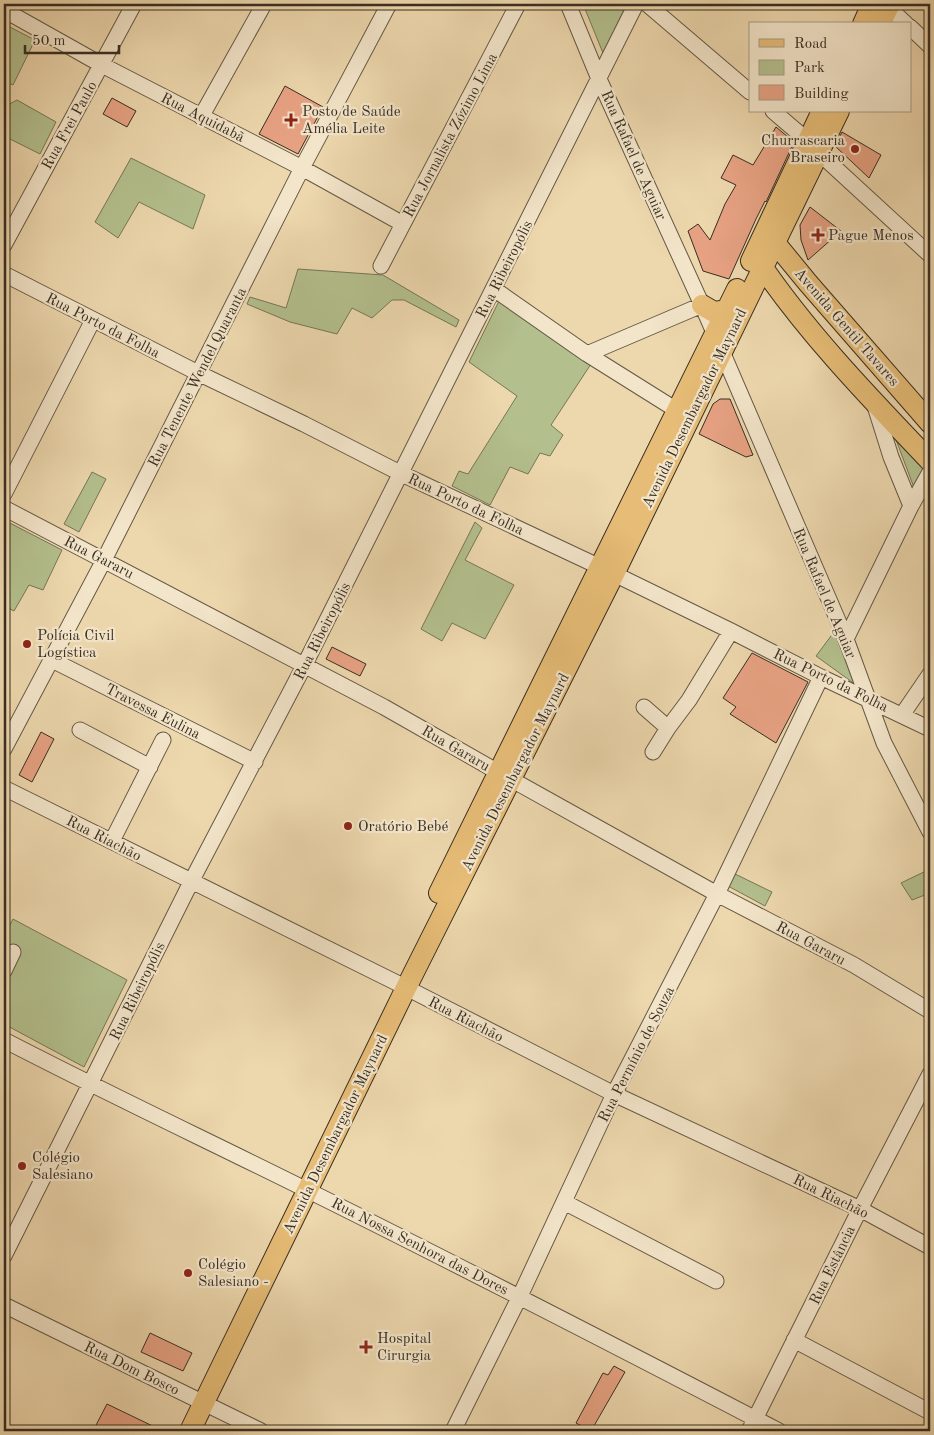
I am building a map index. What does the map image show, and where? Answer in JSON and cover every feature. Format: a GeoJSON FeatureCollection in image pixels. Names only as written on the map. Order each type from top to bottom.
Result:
{"type":"FeatureCollection","features":[{"type":"Feature","properties":{"kind":"main road"},"geometry":{"type":"LineString","coordinates":[[866,22],[883,8]]}},
{"type":"Feature","properties":{"kind":"main road","name":"Avenida Desembargador Maynard"},"geometry":{"type":"LineString","coordinates":[[813,147],[822,112]]}},
{"type":"Feature","properties":{"kind":"main road","name":"Avenida Desembargador Maynard"},"geometry":{"type":"LineString","coordinates":[[176,1431],[198,1400],[607,570],[722,352],[746,302],[758,262],[813,147],[838,112]]}},
{"type":"Feature","properties":{"kind":"main road","name":"Avenida Gentil Tavares"},"geometry":{"type":"LineString","coordinates":[[770,236],[808,283],[930,423]]}},
{"type":"Feature","properties":{"kind":"main road","name":"Avenida Desembargador Maynard"},"geometry":{"type":"LineString","coordinates":[[607,570],[714,333],[726,310],[758,262]]}},
{"type":"Feature","properties":{"kind":"main road","name":"Avenida Gentil Tavares"},"geometry":{"type":"LineString","coordinates":[[758,262],[784,298],[873,402],[930,462]]}},
{"type":"Feature","properties":{"kind":"main road"},"geometry":{"type":"LineString","coordinates":[[746,302],[764,297],[784,298]]}},
{"type":"Feature","properties":{"kind":"main road"},"geometry":{"type":"LineString","coordinates":[[702,305],[714,312],[726,310]]}},
{"type":"Feature","properties":{"kind":"main road","name":"Avenida Desembargador Maynard"},"geometry":{"type":"LineString","coordinates":[[190,1431],[198,1400]]}},
{"type":"Feature","properties":{"kind":"street","name":"Rua Frei Paulo"},"geometry":{"type":"LineString","coordinates":[[4,245],[134,4]]}},
{"type":"Feature","properties":{"kind":"street"},"geometry":{"type":"LineString","coordinates":[[201,117],[264,4]]}},
{"type":"Feature","properties":{"kind":"street","name":"Rua Tenente Wendel Quaranta"},"geometry":{"type":"LineString","coordinates":[[4,749],[104,560],[302,168],[389,4]]}},
{"type":"Feature","properties":{"kind":"street","name":"Rua Jornalista Zózimo Lima"},"geometry":{"type":"LineString","coordinates":[[381,266],[518,4]]}},
{"type":"Feature","properties":{"kind":"street","name":"Rua Rafael de Aguiar"},"geometry":{"type":"LineString","coordinates":[[568,4],[599,78],[702,305],[846,639],[884,743],[930,832]]}},
{"type":"Feature","properties":{"kind":"street","name":"Rua Ribeiropólis"},"geometry":{"type":"LineString","coordinates":[[4,1256],[191,882],[305,664],[636,4]]}},
{"type":"Feature","properties":{"kind":"street"},"geometry":{"type":"LineString","coordinates":[[647,4],[749,91]]}},
{"type":"Feature","properties":{"kind":"street","name":"Rua Aquidabã"},"geometry":{"type":"LineString","coordinates":[[6,8],[102,65],[302,168],[403,224]]}},
{"type":"Feature","properties":{"kind":"street"},"geometry":{"type":"LineString","coordinates":[[883,8],[903,22]]}},
{"type":"Feature","properties":{"kind":"street"},"geometry":{"type":"LineString","coordinates":[[912,30],[930,46]]}},
{"type":"Feature","properties":{"kind":"street"},"geometry":{"type":"LineString","coordinates":[[774,112],[930,255]]}},
{"type":"Feature","properties":{"kind":"street","name":"Rua Porto da Folha"},"geometry":{"type":"LineString","coordinates":[[4,274],[400,474],[607,570],[930,729]]}},
{"type":"Feature","properties":{"kind":"street"},"geometry":{"type":"LineString","coordinates":[[494,289],[587,354],[678,411]]}},
{"type":"Feature","properties":{"kind":"street"},"geometry":{"type":"LineString","coordinates":[[587,354],[702,305]]}},
{"type":"Feature","properties":{"kind":"street"},"geometry":{"type":"LineString","coordinates":[[4,494],[93,320]]}},
{"type":"Feature","properties":{"kind":"street","name":"Avenida Gentil Tavares"},"geometry":{"type":"LineString","coordinates":[[873,402],[891,457],[911,506]]}},
{"type":"Feature","properties":{"kind":"street"},"geometry":{"type":"LineString","coordinates":[[846,639],[911,506],[930,472]]}},
{"type":"Feature","properties":{"kind":"street","name":"Rua Gararu"},"geometry":{"type":"LineString","coordinates":[[4,508],[305,664],[717,894],[854,966],[930,1010]]}},
{"type":"Feature","properties":{"kind":"street"},"geometry":{"type":"LineString","coordinates":[[654,752],[668,728],[689,700],[731,631]]}},
{"type":"Feature","properties":{"kind":"street","name":"Travessa Eulina"},"geometry":{"type":"LineString","coordinates":[[52,660],[255,762]]}},
{"type":"Feature","properties":{"kind":"street"},"geometry":{"type":"LineString","coordinates":[[902,715],[930,674]]}},
{"type":"Feature","properties":{"kind":"street","name":"Rua Permínio de Souza"},"geometry":{"type":"LineString","coordinates":[[452,1431],[520,1296],[614,1094],[717,894],[821,677]]}},
{"type":"Feature","properties":{"kind":"street"},"geometry":{"type":"LineString","coordinates":[[644,707],[668,728]]}},
{"type":"Feature","properties":{"kind":"street"},"geometry":{"type":"LineString","coordinates":[[80,730],[150,767]]}},
{"type":"Feature","properties":{"kind":"street"},"geometry":{"type":"LineString","coordinates":[[112,841],[164,740]]}},
{"type":"Feature","properties":{"kind":"street","name":"Rua Riachão"},"geometry":{"type":"LineString","coordinates":[[4,788],[401,985],[614,1094],[860,1209],[930,1246]]}},
{"type":"Feature","properties":{"kind":"street"},"geometry":{"type":"LineString","coordinates":[[4,971],[13,952]]}},
{"type":"Feature","properties":{"kind":"street","name":"Rua Nossa Senhora das Dores"},"geometry":{"type":"LineString","coordinates":[[4,1040],[90,1085],[520,1296],[752,1425],[779,1431]]}},
{"type":"Feature","properties":{"kind":"street","name":"Rua Estância"},"geometry":{"type":"LineString","coordinates":[[752,1425],[930,1074]]}},
{"type":"Feature","properties":{"kind":"street"},"geometry":{"type":"LineString","coordinates":[[564,1202],[716,1282]]}},
{"type":"Feature","properties":{"kind":"street","name":"Rua Dom Bosco"},"geometry":{"type":"LineString","coordinates":[[4,1305],[261,1431]]}},
{"type":"Feature","properties":{"kind":"street"},"geometry":{"type":"LineString","coordinates":[[794,1340],[930,1412]]}},
{"type":"Feature","properties":{"kind":"green space"},"geometry":{"type":"Polygon","coordinates":[[[583,4],[627,4],[603,53],[583,4]]]}},
{"type":"Feature","properties":{"kind":"green space"},"geometry":{"type":"Polygon","coordinates":[[[4,24],[35,40],[13,85],[4,81],[4,24]]]}},
{"type":"Feature","properties":{"kind":"green space"},"geometry":{"type":"Polygon","coordinates":[[[17,100],[56,122],[40,154],[4,136],[4,107],[17,100]]]}},
{"type":"Feature","properties":{"kind":"green space"},"geometry":{"type":"Polygon","coordinates":[[[131,158],[205,195],[193,229],[139,202],[118,238],[95,222],[131,158]]]}},
{"type":"Feature","properties":{"kind":"green space"},"geometry":{"type":"Polygon","coordinates":[[[298,269],[383,275],[459,320],[456,327],[404,300],[392,300],[372,318],[352,308],[337,334],[290,322],[247,304],[250,297],[286,308],[298,269]]]}},
{"type":"Feature","properties":{"kind":"green space"},"geometry":{"type":"Polygon","coordinates":[[[499,301],[591,364],[551,425],[563,435],[550,456],[540,453],[528,474],[510,467],[490,505],[452,486],[459,471],[468,474],[517,396],[469,362],[499,301]]]}},
{"type":"Feature","properties":{"kind":"green space"},"geometry":{"type":"Polygon","coordinates":[[[889,421],[930,467],[916,493],[889,421]]]}},
{"type":"Feature","properties":{"kind":"green space"},"geometry":{"type":"Polygon","coordinates":[[[92,472],[106,479],[79,532],[64,524],[92,472]]]}},
{"type":"Feature","properties":{"kind":"green space"},"geometry":{"type":"Polygon","coordinates":[[[4,520],[62,550],[43,590],[29,585],[14,611],[4,606],[4,520]]]}},
{"type":"Feature","properties":{"kind":"green space"},"geometry":{"type":"Polygon","coordinates":[[[475,522],[482,528],[465,560],[514,585],[485,639],[452,623],[442,641],[421,629],[475,522]]]}},
{"type":"Feature","properties":{"kind":"green space"},"geometry":{"type":"Polygon","coordinates":[[[834,632],[856,685],[816,656],[834,632]]]}},
{"type":"Feature","properties":{"kind":"green space"},"geometry":{"type":"Polygon","coordinates":[[[930,869],[930,893],[912,900],[901,883],[930,869]]]}},
{"type":"Feature","properties":{"kind":"green space"},"geometry":{"type":"Polygon","coordinates":[[[733,873],[772,892],[765,906],[728,886],[733,873]]]}},
{"type":"Feature","properties":{"kind":"green space"},"geometry":{"type":"Polygon","coordinates":[[[13,919],[127,980],[84,1067],[4,1024],[4,936],[13,919]]]}},
{"type":"Feature","properties":{"kind":"building","name":"Posto de Saúde Amélia Leite"},"geometry":{"type":"Polygon","coordinates":[[[285,86],[323,107],[298,154],[259,134],[285,86]]]}},
{"type":"Feature","properties":{"kind":"building"},"geometry":{"type":"Polygon","coordinates":[[[112,98],[136,111],[127,127],[103,114],[112,98]]]}},
{"type":"Feature","properties":{"kind":"building"},"geometry":{"type":"Polygon","coordinates":[[[776,127],[794,142],[729,279],[703,271],[688,231],[698,224],[710,240],[725,204],[736,185],[721,178],[733,155],[753,165],[776,127]]]}},
{"type":"Feature","properties":{"kind":"building","name":"Churrascaria Braseiro"},"geometry":{"type":"Polygon","coordinates":[[[842,132],[881,155],[869,178],[835,146],[842,132]]]}},
{"type":"Feature","properties":{"kind":"building","name":"Pague Menos"},"geometry":{"type":"Polygon","coordinates":[[[810,207],[841,231],[808,260],[801,240],[800,225],[810,207]]]}},
{"type":"Feature","properties":{"kind":"building"},"geometry":{"type":"Polygon","coordinates":[[[720,399],[730,399],[753,455],[746,457],[699,434],[713,404],[720,399]]]}},
{"type":"Feature","properties":{"kind":"building"},"geometry":{"type":"Polygon","coordinates":[[[332,647],[366,664],[360,676],[326,659],[332,647]]]}},
{"type":"Feature","properties":{"kind":"building"},"geometry":{"type":"Polygon","coordinates":[[[752,653],[808,682],[776,743],[730,714],[736,707],[723,698],[752,653]]]}},
{"type":"Feature","properties":{"kind":"building"},"geometry":{"type":"Polygon","coordinates":[[[41,732],[54,739],[32,782],[19,775],[41,732]]]}},
{"type":"Feature","properties":{"kind":"building"},"geometry":{"type":"Polygon","coordinates":[[[150,1333],[192,1353],[183,1371],[141,1352],[150,1333]]]}},
{"type":"Feature","properties":{"kind":"building"},"geometry":{"type":"Polygon","coordinates":[[[614,1366],[625,1372],[591,1431],[576,1423],[603,1373],[608,1375],[614,1366]]]}},
{"type":"Feature","properties":{"kind":"building"},"geometry":{"type":"Polygon","coordinates":[[[107,1404],[163,1431],[93,1431],[107,1404]]]}},
{"type":"Feature","properties":{"kind":"place","name":"Posto de Saúde Amélia Leite"},"geometry":{"type":"Point","coordinates":[291,120]}},
{"type":"Feature","properties":{"kind":"place","name":"Churrascaria Braseiro"},"geometry":{"type":"Point","coordinates":[855,149]}},
{"type":"Feature","properties":{"kind":"place","name":"Pague Menos"},"geometry":{"type":"Point","coordinates":[818,235]}},
{"type":"Feature","properties":{"kind":"place","name":"Polícia Civil Logística"},"geometry":{"type":"Point","coordinates":[27,644]}},
{"type":"Feature","properties":{"kind":"place","name":"Oratório Bebé"},"geometry":{"type":"Point","coordinates":[348,826]}},
{"type":"Feature","properties":{"kind":"place","name":"Colégio Salesiano"},"geometry":{"type":"Point","coordinates":[22,1166]}},
{"type":"Feature","properties":{"kind":"place","name":"Colégio Salesiano -"},"geometry":{"type":"Point","coordinates":[188,1273]}},
{"type":"Feature","properties":{"kind":"place","name":"Hospital Cirurgia"},"geometry":{"type":"Point","coordinates":[366,1347]}}]}
